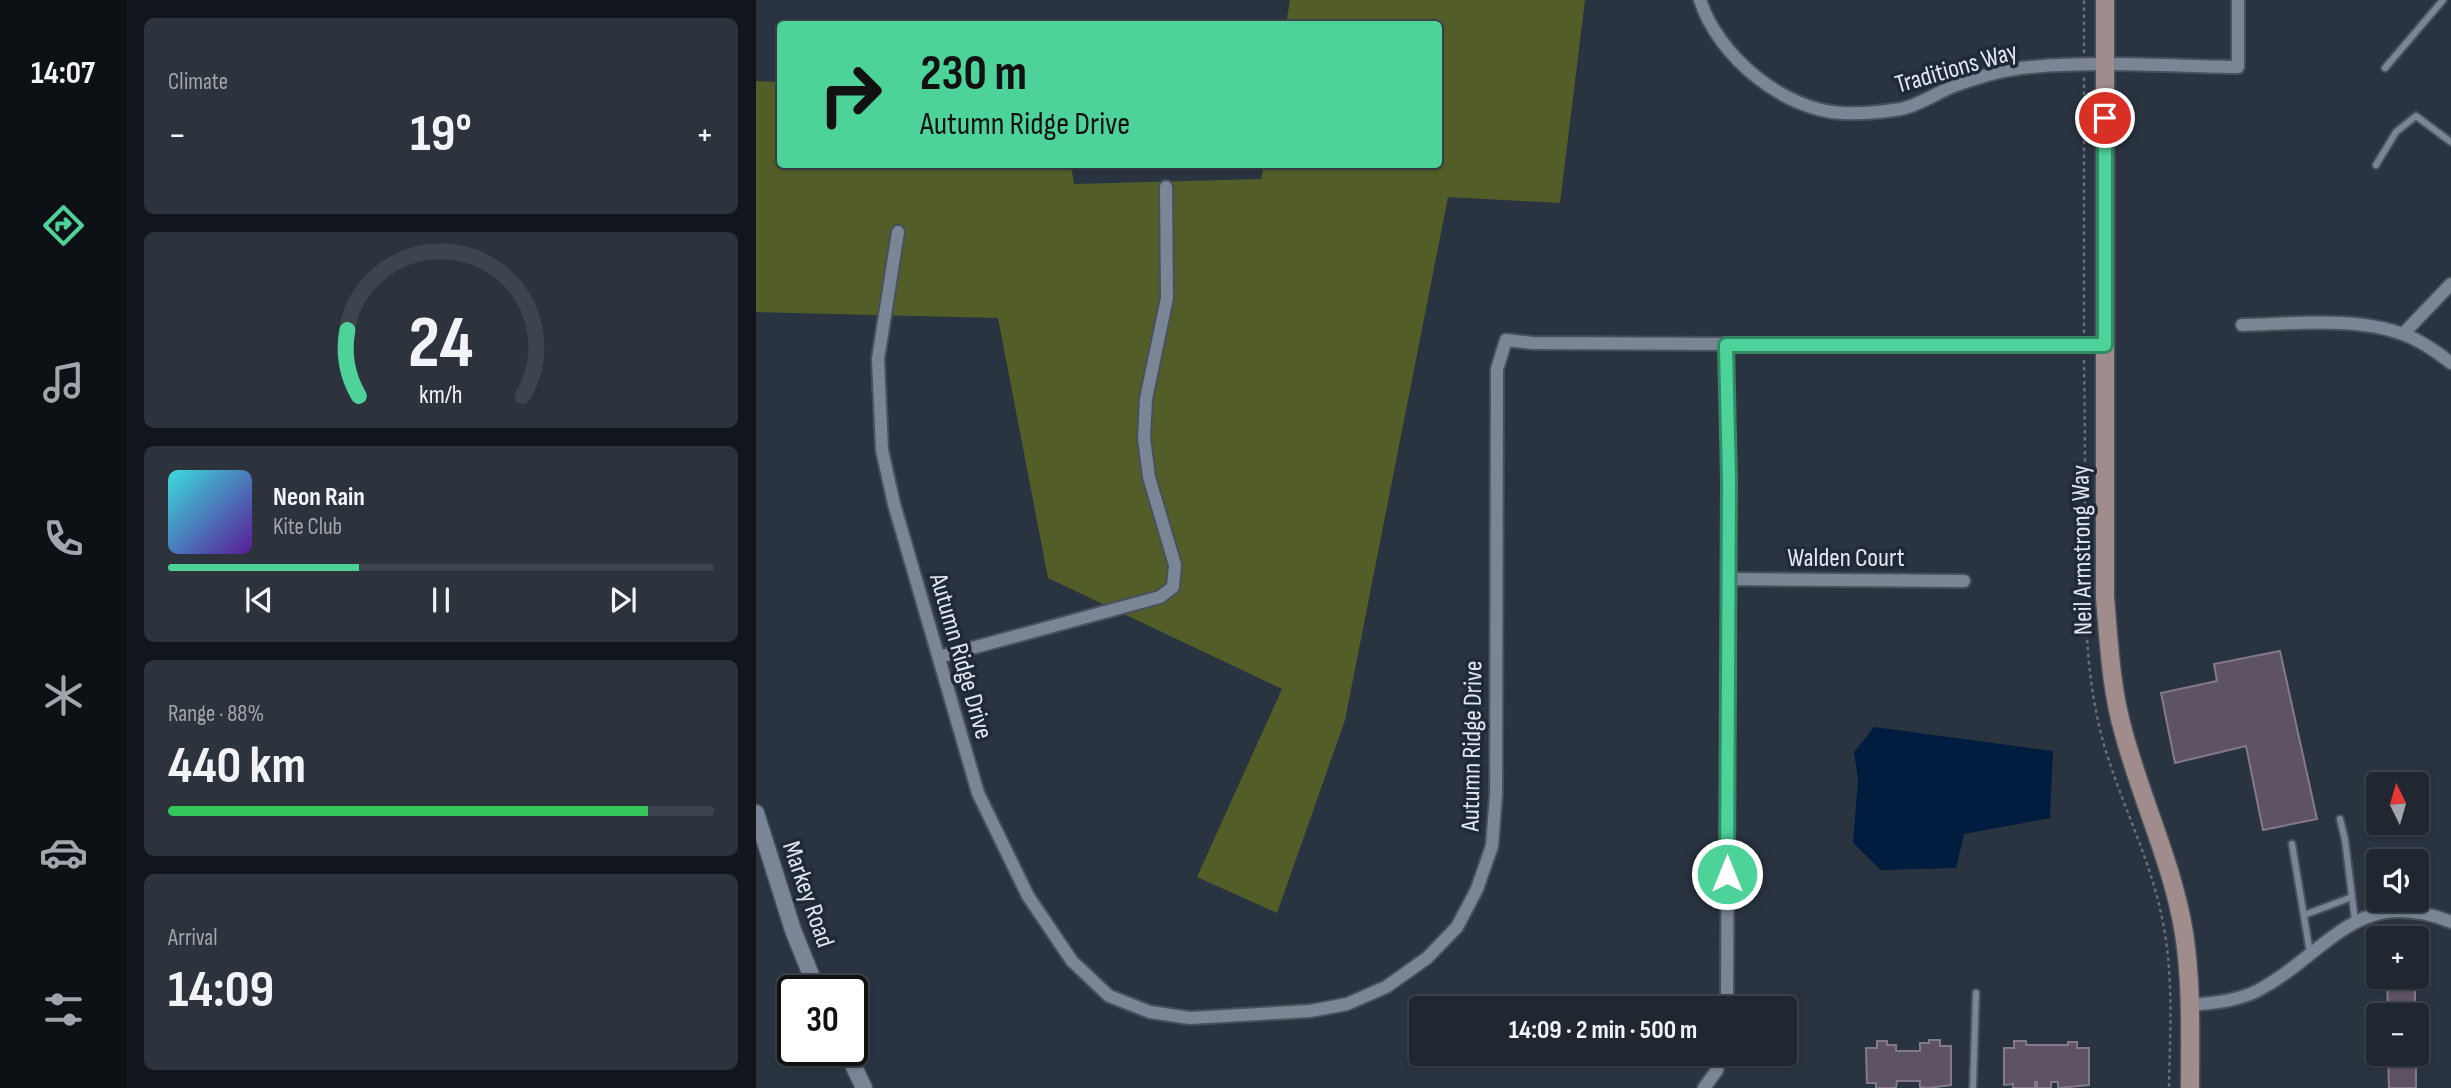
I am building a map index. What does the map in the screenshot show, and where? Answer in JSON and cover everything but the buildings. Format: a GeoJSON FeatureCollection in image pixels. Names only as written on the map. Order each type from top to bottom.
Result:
{"type":"FeatureCollection","features":[{"type":"Feature","properties":{"kind":"main road","name":"Neil Armstrong Way"},"geometry":{"type":"LineString","coordinates":[[2105,0],[2105,597],[2112,674],[2123,733],[2176,894],[2186,947],[2190,1005],[2190,1088]]}},
{"type":"Feature","properties":{"kind":"street","name":"Traditions Way"},"geometry":{"type":"LineString","coordinates":[[1700,0],[1714,31],[1747,70],[1798,102],[1841,113],[1903,108],[1980,77],[2031,67],[2238,67],[2238,0]]}},
{"type":"Feature","properties":{"kind":"street"},"geometry":{"type":"LineString","coordinates":[[939,657],[1160,597],[1173,587],[1175,565],[1149,477],[1144,438],[1146,399],[1167,298],[1166,187]]}},
{"type":"Feature","properties":{"kind":"street","name":"Autumn Ridge Drive"},"geometry":{"type":"LineString","coordinates":[[898,232],[878,359],[882,450],[894,504],[978,793],[1028,896],[1072,961],[1109,996],[1150,1012],[1190,1018],[1298,1012],[1347,1004],[1386,987],[1427,958],[1457,927],[1477,889],[1492,846],[1496,795],[1496,369],[1506,340],[1533,343],[1726,345],[2105,345]]}},
{"type":"Feature","properties":{"kind":"street"},"geometry":{"type":"LineString","coordinates":[[2403,334],[2451,284]]}},
{"type":"Feature","properties":{"kind":"street"},"geometry":{"type":"LineString","coordinates":[[2242,325],[2348,324],[2382,328],[2403,334],[2451,363]]}},
{"type":"Feature","properties":{"kind":"street"},"geometry":{"type":"LineString","coordinates":[[1726,345],[1729,481],[1727,996]]}},
{"type":"Feature","properties":{"kind":"street","name":"Walden Court"},"geometry":{"type":"LineString","coordinates":[[1728,579],[1964,581]]}},
{"type":"Feature","properties":{"kind":"street","name":"Markey Road"},"geometry":{"type":"LineString","coordinates":[[756,813],[793,930],[811,975]]}},
{"type":"Feature","properties":{"kind":"street"},"geometry":{"type":"LineString","coordinates":[[2190,1005],[2222,1002],[2255,992],[2288,972],[2336,932],[2373,914],[2402,911],[2451,922]]}},
{"type":"Feature","properties":{"kind":"street"},"geometry":{"type":"LineString","coordinates":[[854,1066],[864,1088]]}},
{"type":"Feature","properties":{"kind":"street"},"geometry":{"type":"LineString","coordinates":[[1704,1088],[1718,1066]]}},
{"type":"Feature","properties":{"kind":"lane"},"geometry":{"type":"LineString","coordinates":[[2385,68],[2443,0]]}},
{"type":"Feature","properties":{"kind":"lane"},"geometry":{"type":"LineString","coordinates":[[2376,165],[2396,132],[2416,116],[2451,142]]}},
{"type":"Feature","properties":{"kind":"lane"},"geometry":{"type":"LineString","coordinates":[[2340,819],[2355,921]]}},
{"type":"Feature","properties":{"kind":"lane"},"geometry":{"type":"LineString","coordinates":[[2292,844],[2310,953]]}},
{"type":"Feature","properties":{"kind":"lane"},"geometry":{"type":"LineString","coordinates":[[2304,915],[2352,897]]}},
{"type":"Feature","properties":{"kind":"lane"},"geometry":{"type":"LineString","coordinates":[[1973,1088],[1976,992]]}},
{"type":"Feature","properties":{"kind":"green space"},"geometry":{"type":"Polygon","coordinates":[[[1290,0],[1585,0],[1560,203],[1448,197],[1345,720],[1277,913],[1197,877],[1282,689],[1048,578],[998,318],[756,312],[756,81],[777,82],[777,168],[1071,168],[1074,184],[1261,179],[1263,168],[1442,168],[1442,21],[1286,21],[1290,0]]]}},
{"type":"Feature","properties":{"kind":"water"},"geometry":{"type":"Polygon","coordinates":[[[1874,727],[2053,751],[2050,818],[1964,834],[1956,868],[1881,870],[1853,843],[1858,780],[1854,752],[1874,727]]]}},
{"type":"Feature","properties":{"kind":"route"},"geometry":{"type":"LineString","coordinates":[[1727,874],[1729,481],[1726,345],[2105,345],[2105,118]]}}]}
